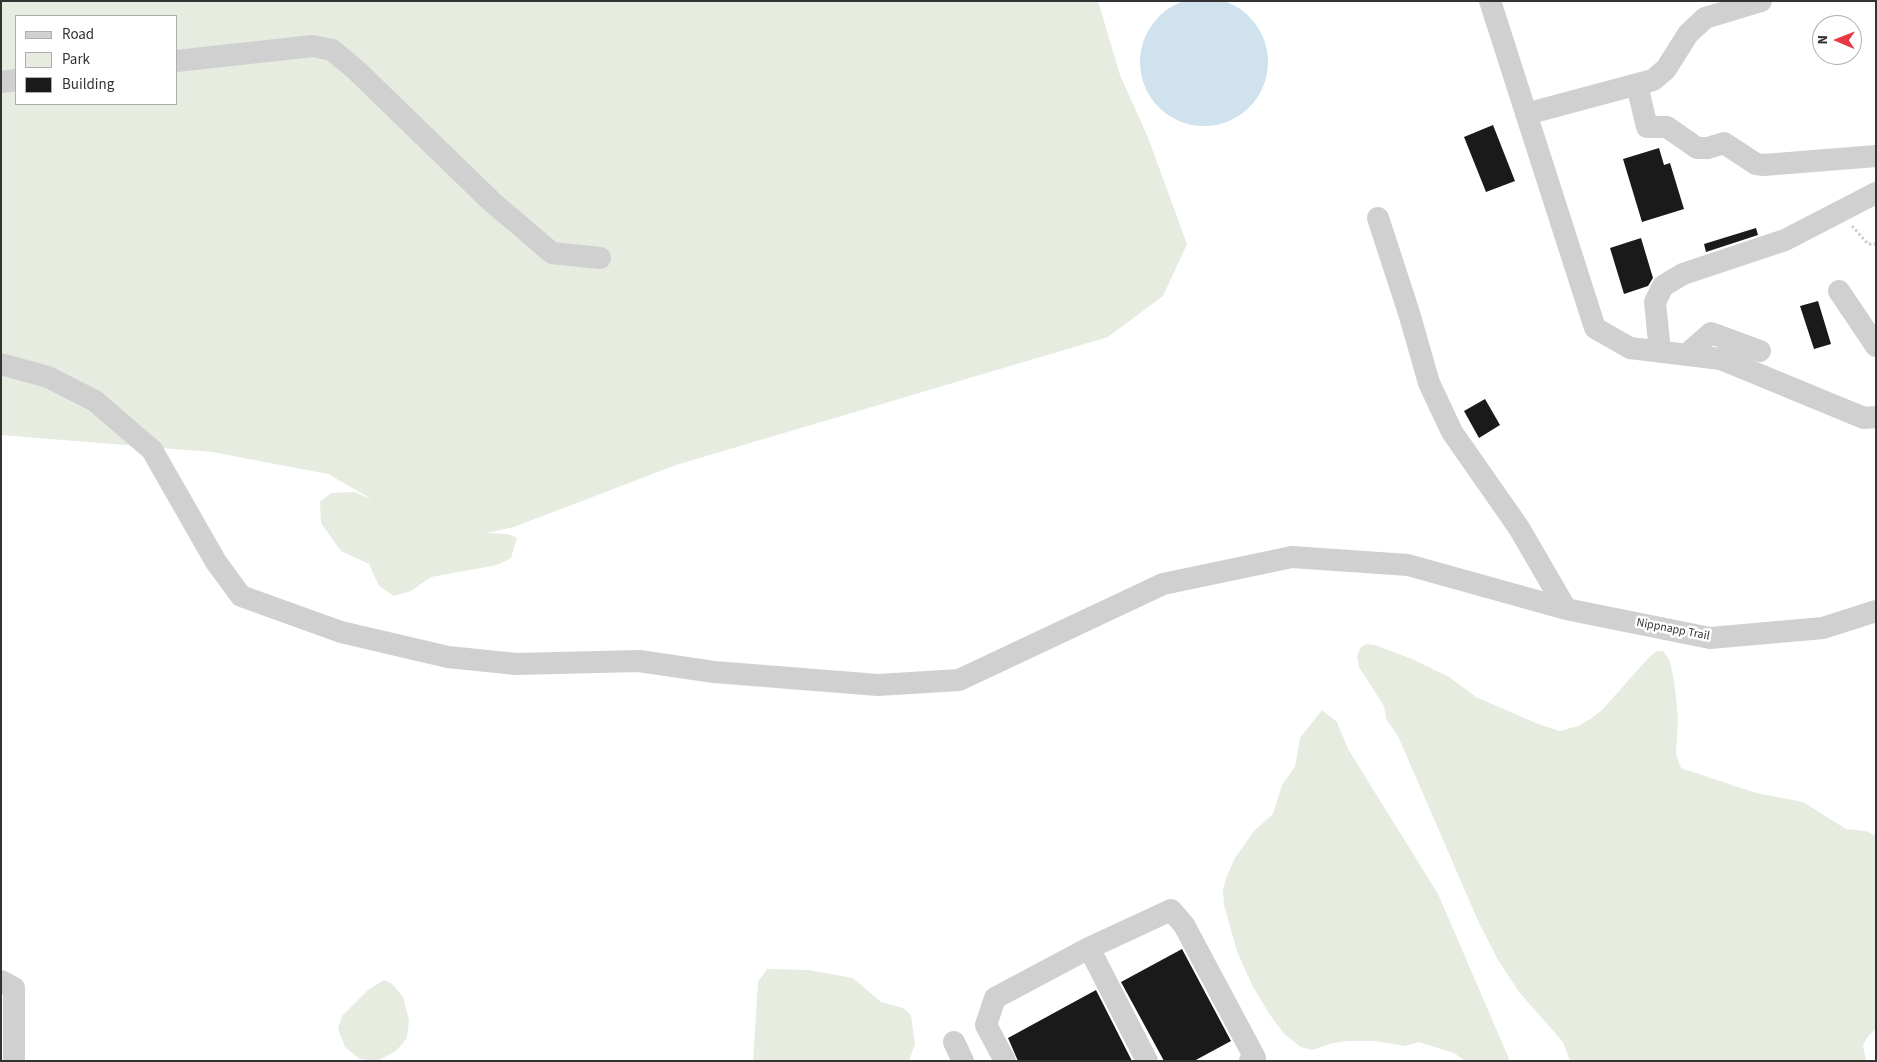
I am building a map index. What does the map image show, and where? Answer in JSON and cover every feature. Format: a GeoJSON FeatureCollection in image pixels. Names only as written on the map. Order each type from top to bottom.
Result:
{"type":"FeatureCollection","features":[{"type":"Feature","properties":{"kind":"lane"},"geometry":{"type":"LineString","coordinates":[[1490,1],[1595,328],[1630,348],[1721,359],[1870,418]]}},
{"type":"Feature","properties":{"kind":"lane"},"geometry":{"type":"LineString","coordinates":[[1526,114],[1653,80],[1666,69],[1688,34],[1705,18],[1761,1]]}},
{"type":"Feature","properties":{"kind":"lane"},"geometry":{"type":"LineString","coordinates":[[178,61],[314,46],[332,50],[355,69],[491,201],[552,253],[600,258]]}},
{"type":"Feature","properties":{"kind":"lane"},"geometry":{"type":"LineString","coordinates":[[1,82],[15,80]]}},
{"type":"Feature","properties":{"kind":"lane"},"geometry":{"type":"LineString","coordinates":[[1637,84],[1647,128],[1667,127],[1697,148],[1708,148],[1724,143],[1756,164],[1764,165],[1876,156]]}},
{"type":"Feature","properties":{"kind":"lane"},"geometry":{"type":"LineString","coordinates":[[1660,352],[1655,302],[1663,286],[1683,274],[1786,240],[1876,193]]}},
{"type":"Feature","properties":{"kind":"lane"},"geometry":{"type":"LineString","coordinates":[[1378,218],[1409,313],[1429,383],[1452,432],[1519,528],[1546,577],[1566,608]]}},
{"type":"Feature","properties":{"kind":"lane"},"geometry":{"type":"LineString","coordinates":[[1839,291],[1876,346]]}},
{"type":"Feature","properties":{"kind":"lane"},"geometry":{"type":"LineString","coordinates":[[1686,355],[1711,333],[1760,351]]}},
{"type":"Feature","properties":{"kind":"lane","name":"Nippnapp Trail"},"geometry":{"type":"LineString","coordinates":[[1,364],[48,377],[96,401],[152,450],[216,562],[242,596],[341,632],[448,657],[516,664],[639,661],[714,672],[878,685],[959,680],[1162,584],[1292,556],[1408,565],[1566,608],[1710,638],[1823,628],[1876,611]]}},
{"type":"Feature","properties":{"kind":"lane"},"geometry":{"type":"LineString","coordinates":[[1820,384],[1843,393],[1870,418]]}},
{"type":"Feature","properties":{"kind":"lane"},"geometry":{"type":"LineString","coordinates":[[1005,1061],[986,1025],[995,998],[1089,948],[1171,910],[1184,926],[1250,1050],[1254,1058],[1250,1061]]}},
{"type":"Feature","properties":{"kind":"lane"},"geometry":{"type":"LineString","coordinates":[[1089,948],[1147,1061]]}},
{"type":"Feature","properties":{"kind":"lane"},"geometry":{"type":"LineString","coordinates":[[1,981],[14,988],[10,1052]]}},
{"type":"Feature","properties":{"kind":"path"},"geometry":{"type":"LineString","coordinates":[[1841,212],[1868,244],[1876,244]]}},
{"type":"Feature","properties":{"kind":"green space"},"geometry":{"type":"Polygon","coordinates":[[[1,1],[1098,1],[1120,75],[1147,135],[1187,244],[1163,296],[1108,337],[676,465],[514,527],[486,533],[508,534],[517,538],[511,558],[497,565],[431,577],[411,591],[394,596],[379,586],[369,564],[341,551],[321,523],[320,502],[331,493],[354,492],[373,500],[328,474],[212,452],[1,435],[1,1]]]}},
{"type":"Feature","properties":{"kind":"green space"},"geometry":{"type":"Polygon","coordinates":[[[1366,644],[1375,645],[1412,659],[1449,677],[1476,697],[1538,724],[1560,731],[1578,726],[1592,718],[1603,709],[1649,657],[1657,651],[1663,651],[1669,659],[1674,680],[1678,717],[1676,755],[1681,768],[1756,793],[1803,802],[1846,829],[1866,831],[1876,836],[1876,1029],[1869,1035],[1863,1045],[1866,1061],[1570,1061],[1563,1042],[1519,992],[1498,960],[1479,923],[1398,736],[1386,719],[1384,706],[1359,667],[1357,656],[1361,647],[1366,644]]]}},
{"type":"Feature","properties":{"kind":"green space"},"geometry":{"type":"Polygon","coordinates":[[[1322,710],[1337,722],[1348,749],[1438,894],[1510,1061],[1465,1061],[1454,1053],[1419,1042],[1405,1046],[1374,1041],[1349,1041],[1333,1043],[1312,1050],[1301,1047],[1285,1035],[1270,1015],[1252,985],[1237,951],[1224,905],[1223,890],[1226,878],[1235,858],[1254,831],[1273,814],[1282,785],[1295,767],[1300,738],[1322,710]]]}},
{"type":"Feature","properties":{"kind":"green space"},"geometry":{"type":"Polygon","coordinates":[[[767,969],[808,970],[853,978],[881,1002],[903,1008],[911,1015],[915,1044],[909,1061],[753,1061],[758,982],[767,969]]]}},
{"type":"Feature","properties":{"kind":"green space"},"geometry":{"type":"Polygon","coordinates":[[[384,980],[391,983],[403,997],[409,1020],[407,1038],[396,1051],[377,1061],[360,1059],[345,1047],[338,1029],[342,1016],[368,990],[384,980]]]}},
{"type":"Feature","properties":{"kind":"water"},"geometry":{"type":"Polygon","coordinates":[[[1192,-1],[1216,-1],[1240,9],[1257,26],[1267,50],[1267,74],[1257,98],[1240,115],[1216,125],[1192,125],[1168,115],[1151,98],[1141,74],[1141,50],[1151,26],[1168,9],[1192,-1]]]}},
{"type":"Feature","properties":{"kind":"building"},"geometry":{"type":"Polygon","coordinates":[[[1493,125],[1515,181],[1486,192],[1464,137],[1493,125]]]}},
{"type":"Feature","properties":{"kind":"building"},"geometry":{"type":"Polygon","coordinates":[[[1659,148],[1664,165],[1670,163],[1684,209],[1642,222],[1623,159],[1659,148]]]}},
{"type":"Feature","properties":{"kind":"building"},"geometry":{"type":"Polygon","coordinates":[[[1756,228],[1758,235],[1706,252],[1704,244],[1756,228]]]}},
{"type":"Feature","properties":{"kind":"building"},"geometry":{"type":"Polygon","coordinates":[[[1641,238],[1653,278],[1648,286],[1624,294],[1610,248],[1641,238]]]}},
{"type":"Feature","properties":{"kind":"building"},"geometry":{"type":"Polygon","coordinates":[[[1818,301],[1831,344],[1814,349],[1800,306],[1818,301]]]}},
{"type":"Feature","properties":{"kind":"building"},"geometry":{"type":"Polygon","coordinates":[[[1485,399],[1500,425],[1479,438],[1464,411],[1485,399]]]}},
{"type":"Feature","properties":{"kind":"building"},"geometry":{"type":"Polygon","coordinates":[[[1182,949],[1231,1041],[1194,1061],[1164,1061],[1121,982],[1182,949]]]}},
{"type":"Feature","properties":{"kind":"building"},"geometry":{"type":"Polygon","coordinates":[[[1096,990],[1132,1061],[1018,1061],[1008,1038],[1096,990]]]}}]}
